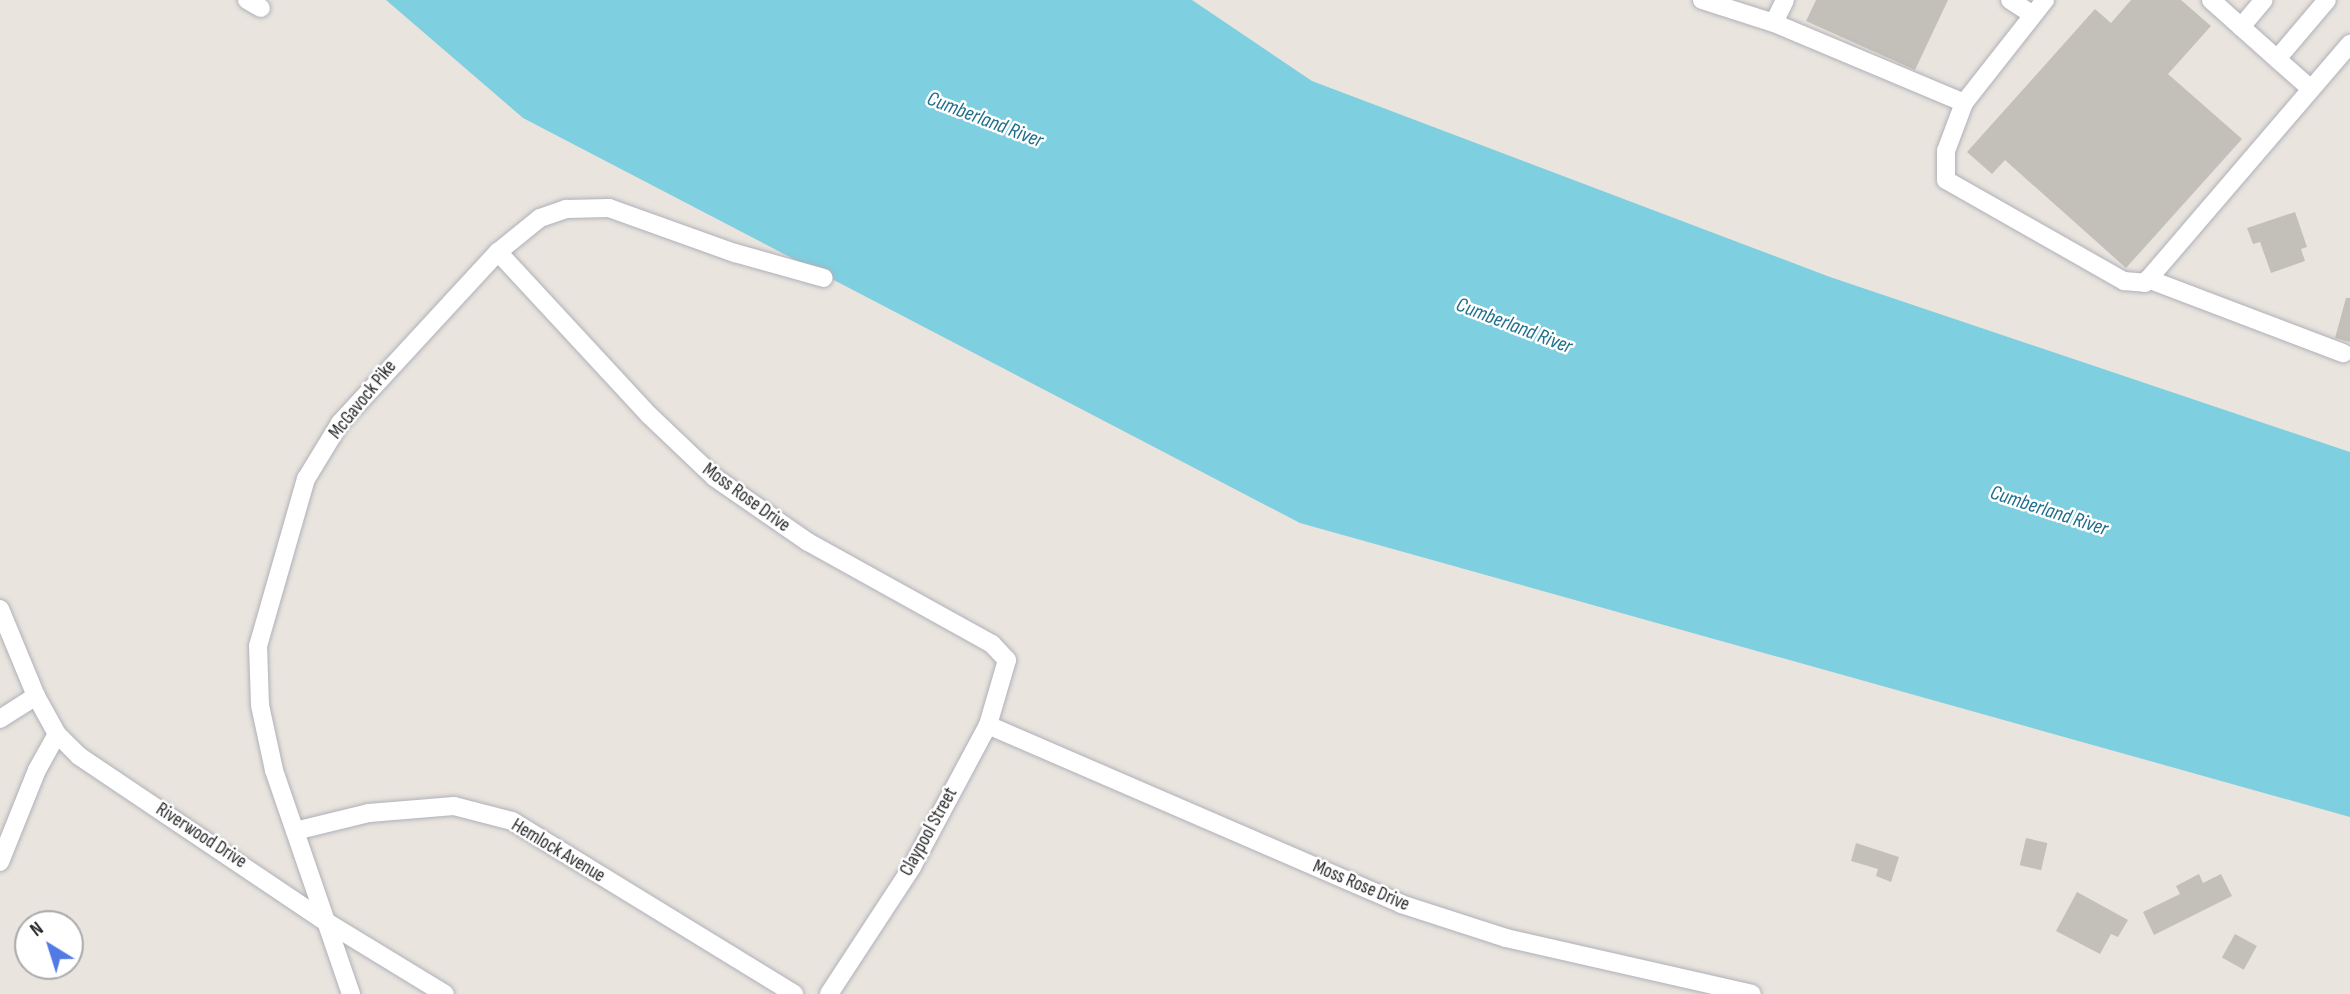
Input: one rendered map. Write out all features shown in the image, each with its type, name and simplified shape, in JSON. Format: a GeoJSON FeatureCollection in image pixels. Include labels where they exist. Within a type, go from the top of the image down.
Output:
{"type":"FeatureCollection","features":[{"type":"Feature","properties":{"kind":"street"},"geometry":{"type":"LineString","coordinates":[[1702,0],[1725,10],[1774,23],[1964,103]]}},
{"type":"Feature","properties":{"kind":"street"},"geometry":{"type":"LineString","coordinates":[[1774,23],[1785,0]]}},
{"type":"Feature","properties":{"kind":"street"},"geometry":{"type":"LineString","coordinates":[[2010,0],[2033,15]]}},
{"type":"Feature","properties":{"kind":"street"},"geometry":{"type":"LineString","coordinates":[[2045,0],[1964,103],[1946,151],[1946,180],[2124,281],[2145,283],[2350,44]]}},
{"type":"Feature","properties":{"kind":"street"},"geometry":{"type":"LineString","coordinates":[[2211,0],[2311,89]]}},
{"type":"Feature","properties":{"kind":"street"},"geometry":{"type":"LineString","coordinates":[[2241,26],[2264,0]]}},
{"type":"Feature","properties":{"kind":"street"},"geometry":{"type":"LineString","coordinates":[[2277,59],[2327,0]]}},
{"type":"Feature","properties":{"kind":"street","name":"McGavock Pike"},"geometry":{"type":"LineString","coordinates":[[351,994],[322,919],[274,770],[260,705],[258,646],[306,479],[340,423],[498,252],[540,218],[566,209],[609,208],[735,253],[824,278]]}},
{"type":"Feature","properties":{"kind":"street","name":"Moss Rose Drive"},"geometry":{"type":"LineString","coordinates":[[498,252],[649,415],[714,477],[808,542],[992,644],[1007,660]]}},
{"type":"Feature","properties":{"kind":"street"},"geometry":{"type":"LineString","coordinates":[[2148,279],[2343,353]]}},
{"type":"Feature","properties":{"kind":"street","name":"Riverwood Drive"},"geometry":{"type":"LineString","coordinates":[[0,609],[6,640],[36,696],[57,734],[79,756],[322,919],[445,994]]}},
{"type":"Feature","properties":{"kind":"street","name":"Claypool Street"},"geometry":{"type":"LineString","coordinates":[[830,994],[912,867],[988,725],[1007,660]]}},
{"type":"Feature","properties":{"kind":"street"},"geometry":{"type":"LineString","coordinates":[[0,719],[36,696]]}},
{"type":"Feature","properties":{"kind":"street","name":"Moss Rose Drive"},"geometry":{"type":"LineString","coordinates":[[988,725],[1402,904],[1506,938],[1752,994]]}},
{"type":"Feature","properties":{"kind":"street"},"geometry":{"type":"LineString","coordinates":[[0,862],[37,770],[57,734]]}},
{"type":"Feature","properties":{"kind":"street","name":"Hemlock Avenue"},"geometry":{"type":"LineString","coordinates":[[295,831],[369,813],[454,806],[512,821],[794,994]]}},
{"type":"Feature","properties":{"kind":"water","name":"Cumberland River"},"geometry":{"type":"Polygon","coordinates":[[[386,0],[1192,0],[1312,81],[1830,277],[2350,452],[2350,817],[1300,523],[523,118],[386,0]]]}},
{"type":"Feature","properties":{"kind":"building"},"geometry":{"type":"Polygon","coordinates":[[[1816,0],[1948,0],[1915,70],[1806,21],[1816,0]]]}},
{"type":"Feature","properties":{"kind":"building"},"geometry":{"type":"Polygon","coordinates":[[[2131,0],[2181,0],[2211,26],[2168,74],[2242,139],[2126,268],[2005,160],[1992,174],[1967,152],[2095,9],[2111,23],[2131,0]]]}},
{"type":"Feature","properties":{"kind":"building"},"geometry":{"type":"Polygon","coordinates":[[[2295,212],[2307,247],[2301,249],[2305,261],[2271,273],[2260,242],[2253,244],[2247,228],[2295,212]]]}},
{"type":"Feature","properties":{"kind":"building"},"geometry":{"type":"Polygon","coordinates":[[[2346,298],[2350,298],[2350,342],[2335,338],[2346,298]]]}},
{"type":"Feature","properties":{"kind":"building"},"geometry":{"type":"Polygon","coordinates":[[[2026,838],[2047,843],[2041,870],[2020,865],[2026,838]]]}},
{"type":"Feature","properties":{"kind":"building"},"geometry":{"type":"Polygon","coordinates":[[[1856,843],[1899,857],[1891,882],[1876,876],[1878,869],[1851,861],[1856,843]]]}},
{"type":"Feature","properties":{"kind":"building"},"geometry":{"type":"Polygon","coordinates":[[[2199,874],[2203,883],[2221,874],[2232,896],[2154,935],[2143,912],[2180,894],[2176,886],[2199,874]]]}},
{"type":"Feature","properties":{"kind":"building"},"geometry":{"type":"Polygon","coordinates":[[[2077,892],[2128,920],[2118,937],[2111,934],[2100,954],[2056,931],[2077,892]]]}},
{"type":"Feature","properties":{"kind":"building"},"geometry":{"type":"Polygon","coordinates":[[[2235,934],[2257,946],[2244,970],[2222,958],[2235,934]]]}}]}
